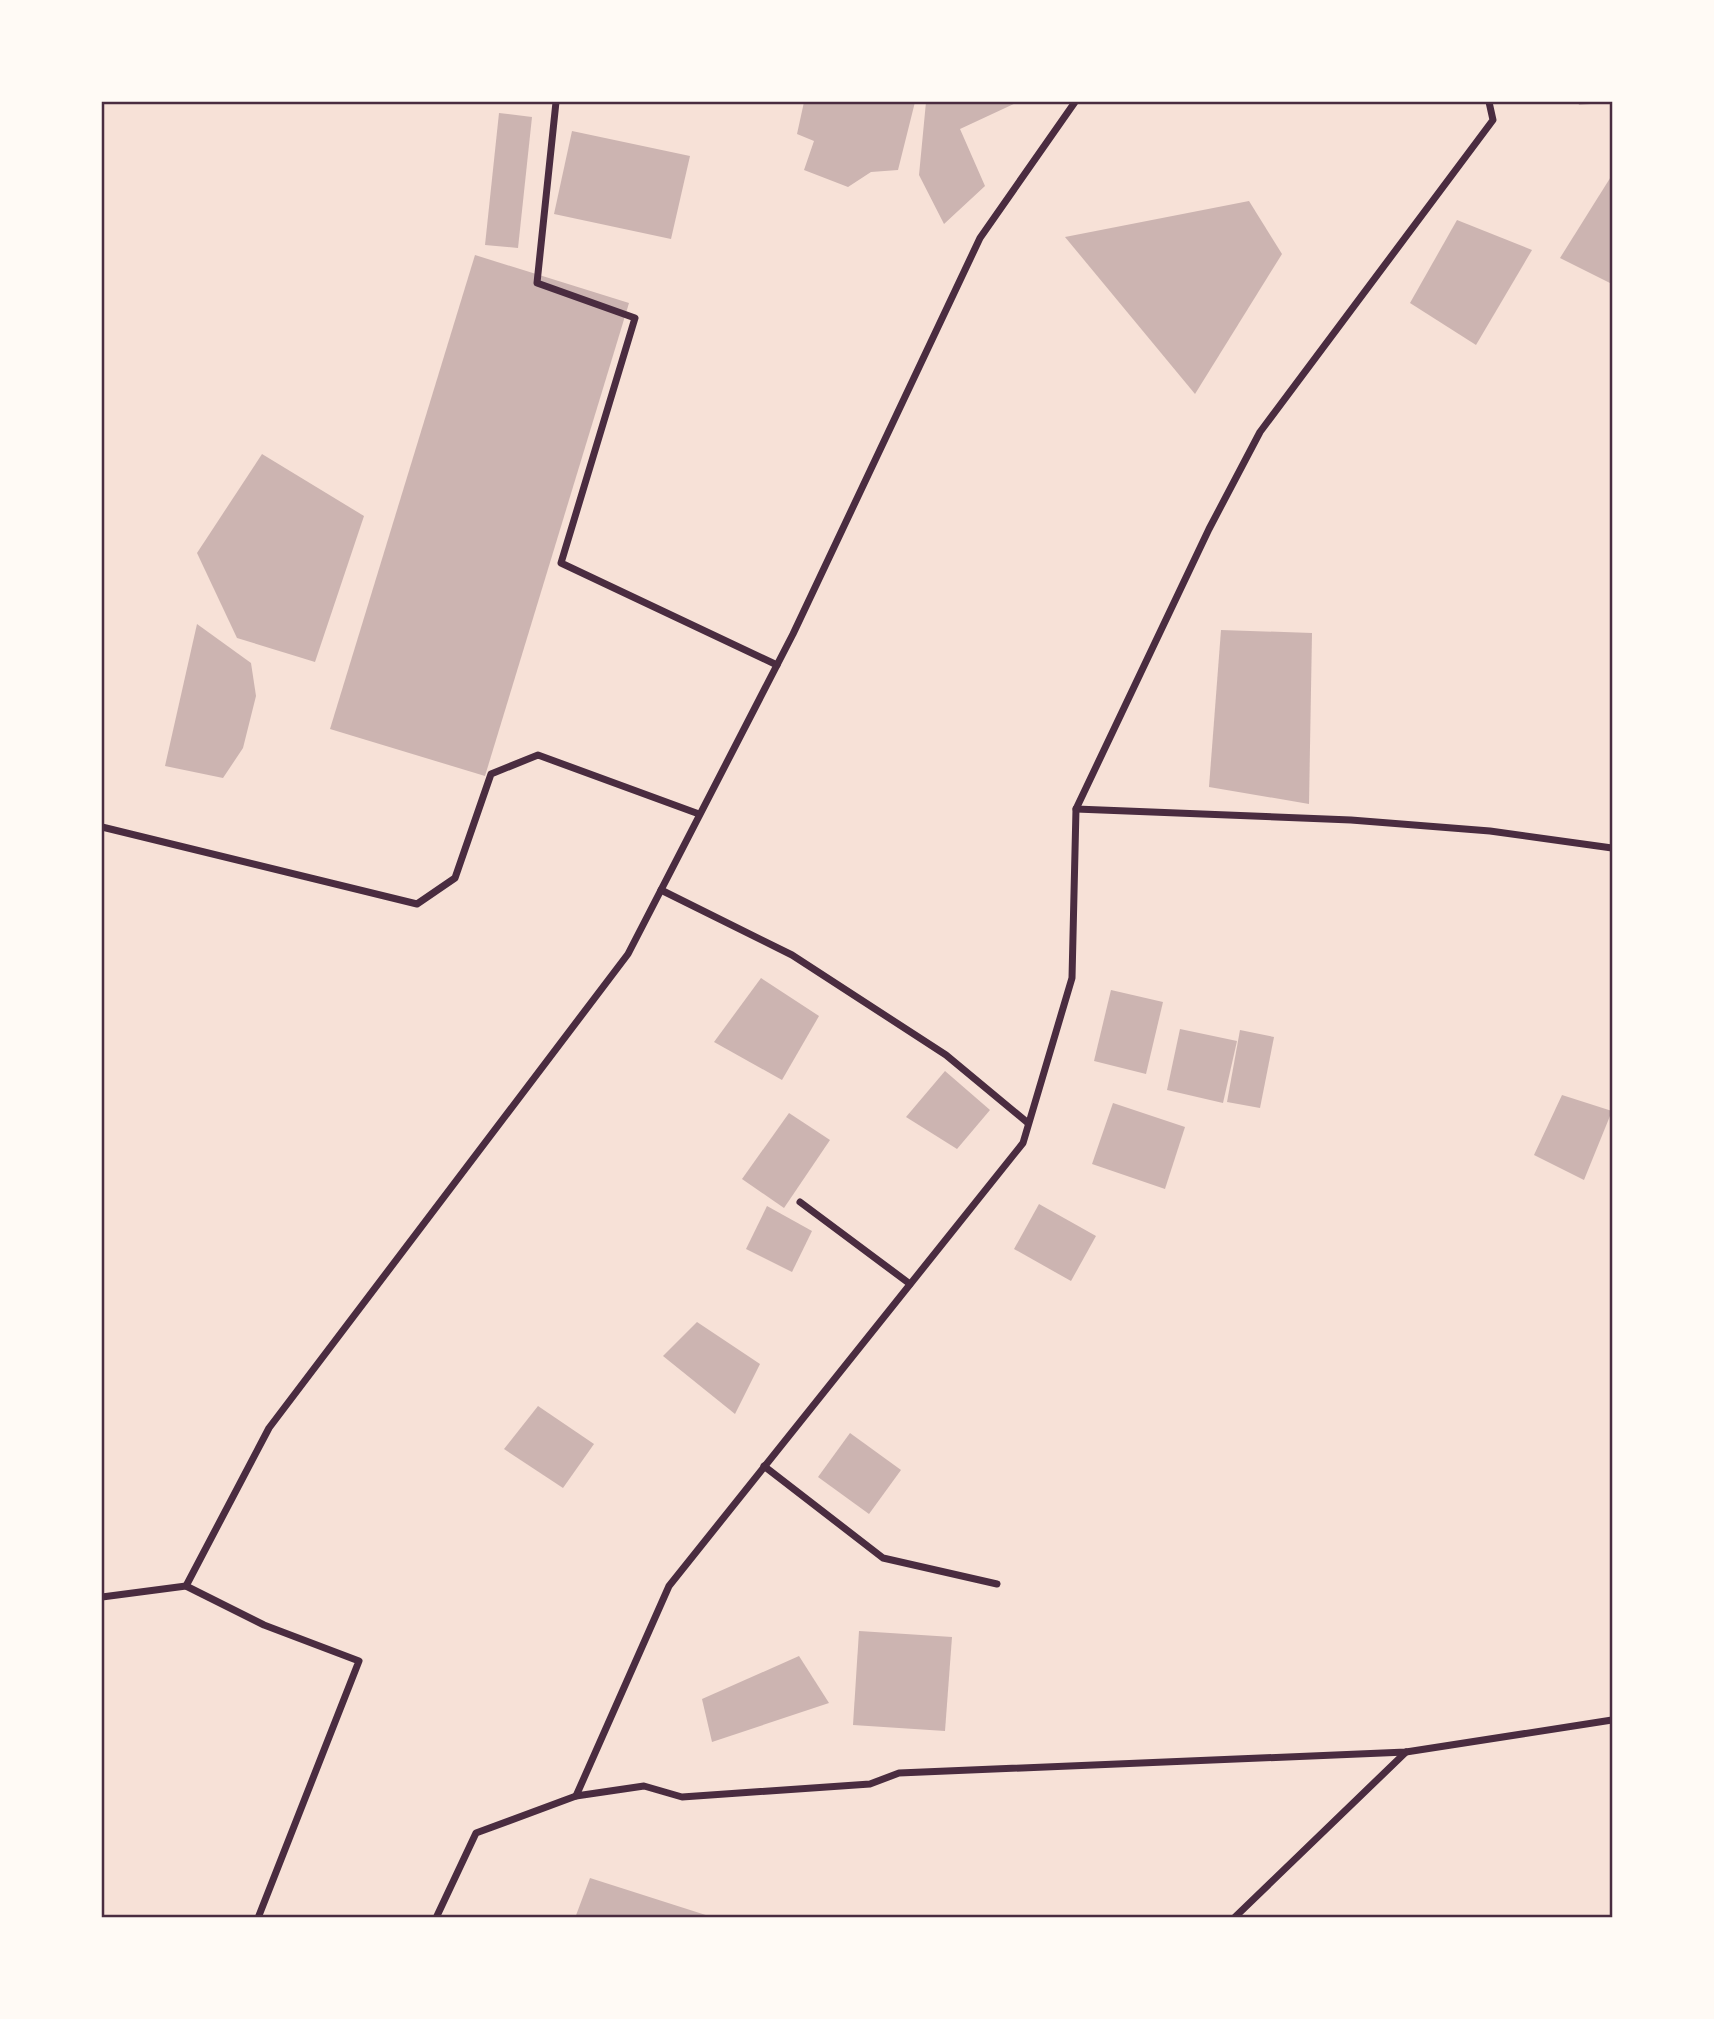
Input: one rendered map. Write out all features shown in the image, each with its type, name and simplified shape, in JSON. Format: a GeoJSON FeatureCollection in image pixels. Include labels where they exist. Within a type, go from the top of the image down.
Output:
{"type":"FeatureCollection","features":[{"type":"Feature","properties":{"kind":"street"},"geometry":{"type":"LineString","coordinates":[[556,102],[537,283],[635,318],[561,563],[777,665]]}},
{"type":"Feature","properties":{"kind":"street"},"geometry":{"type":"LineString","coordinates":[[186,1586],[270,1428],[628,954],[777,665],[980,237],[1075,102]]}},
{"type":"Feature","properties":{"kind":"street"},"geometry":{"type":"LineString","coordinates":[[576,1796],[669,1586],[1023,1143],[1072,978],[1076,809],[1209,529],[1260,432],[1493,120],[1489,102]]}},
{"type":"Feature","properties":{"kind":"street"},"geometry":{"type":"LineString","coordinates":[[102,827],[417,904],[455,878],[491,774],[538,755],[699,814]]}},
{"type":"Feature","properties":{"kind":"street"},"geometry":{"type":"LineString","coordinates":[[1076,809],[1351,820],[1490,831],[1612,848]]}},
{"type":"Feature","properties":{"kind":"street"},"geometry":{"type":"LineString","coordinates":[[661,890],[792,955],[946,1055],[1028,1123]]}},
{"type":"Feature","properties":{"kind":"street"},"geometry":{"type":"LineString","coordinates":[[800,1202],[910,1284]]}},
{"type":"Feature","properties":{"kind":"street"},"geometry":{"type":"LineString","coordinates":[[764,1466],[883,1558],[997,1584]]}},
{"type":"Feature","properties":{"kind":"street"},"geometry":{"type":"LineString","coordinates":[[102,1597],[186,1586],[264,1625],[359,1661],[258,1917]]}},
{"type":"Feature","properties":{"kind":"street"},"geometry":{"type":"LineString","coordinates":[[436,1917],[476,1833],[576,1796],[644,1786],[682,1797],[870,1784],[899,1773],[1406,1752],[1612,1720]]}},
{"type":"Feature","properties":{"kind":"street"},"geometry":{"type":"LineString","coordinates":[[1234,1917],[1406,1752]]}},
{"type":"Feature","properties":{"kind":"building"},"geometry":{"type":"Polygon","coordinates":[[[804,102],[915,102],[898,170],[871,172],[848,187],[804,170],[814,141],[797,134],[804,102]]]}},
{"type":"Feature","properties":{"kind":"building"},"geometry":{"type":"Polygon","coordinates":[[[926,102],[1018,102],[960,129],[985,186],[944,224],[919,175],[926,102]]]}},
{"type":"Feature","properties":{"kind":"building"},"geometry":{"type":"Polygon","coordinates":[[[1578,102],[1603,102],[1603,103],[1579,105],[1578,102]]]}},
{"type":"Feature","properties":{"kind":"building"},"geometry":{"type":"Polygon","coordinates":[[[499,113],[532,117],[518,248],[485,245],[499,113]]]}},
{"type":"Feature","properties":{"kind":"building"},"geometry":{"type":"Polygon","coordinates":[[[572,131],[690,156],[671,239],[554,214],[572,131]]]}},
{"type":"Feature","properties":{"kind":"building"},"geometry":{"type":"Polygon","coordinates":[[[1612,175],[1612,284],[1560,258],[1612,175]]]}},
{"type":"Feature","properties":{"kind":"building"},"geometry":{"type":"Polygon","coordinates":[[[1249,201],[1282,254],[1195,394],[1065,237],[1249,201]]]}},
{"type":"Feature","properties":{"kind":"building"},"geometry":{"type":"Polygon","coordinates":[[[1457,220],[1532,250],[1476,345],[1410,303],[1457,220]]]}},
{"type":"Feature","properties":{"kind":"building"},"geometry":{"type":"Polygon","coordinates":[[[475,255],[629,303],[485,776],[330,729],[475,255]]]}},
{"type":"Feature","properties":{"kind":"building"},"geometry":{"type":"Polygon","coordinates":[[[262,454],[364,516],[315,662],[237,638],[197,553],[262,454]]]}},
{"type":"Feature","properties":{"kind":"building"},"geometry":{"type":"Polygon","coordinates":[[[197,624],[251,663],[256,696],[243,748],[223,778],[165,766],[197,624]]]}},
{"type":"Feature","properties":{"kind":"building"},"geometry":{"type":"Polygon","coordinates":[[[1221,630],[1312,633],[1309,804],[1209,787],[1221,630]]]}},
{"type":"Feature","properties":{"kind":"building"},"geometry":{"type":"Polygon","coordinates":[[[761,978],[819,1016],[782,1080],[714,1042],[761,978]]]}},
{"type":"Feature","properties":{"kind":"building"},"geometry":{"type":"Polygon","coordinates":[[[1111,990],[1163,1002],[1146,1074],[1094,1061],[1111,990]]]}},
{"type":"Feature","properties":{"kind":"building"},"geometry":{"type":"Polygon","coordinates":[[[1180,1029],[1237,1041],[1223,1103],[1167,1090],[1180,1029]]]}},
{"type":"Feature","properties":{"kind":"building"},"geometry":{"type":"Polygon","coordinates":[[[1240,1030],[1274,1037],[1260,1108],[1227,1102],[1240,1030]]]}},
{"type":"Feature","properties":{"kind":"building"},"geometry":{"type":"Polygon","coordinates":[[[945,1071],[990,1110],[957,1149],[906,1117],[945,1071]]]}},
{"type":"Feature","properties":{"kind":"building"},"geometry":{"type":"Polygon","coordinates":[[[1562,1095],[1612,1111],[1584,1180],[1534,1155],[1562,1095]]]}},
{"type":"Feature","properties":{"kind":"building"},"geometry":{"type":"Polygon","coordinates":[[[1113,1103],[1185,1127],[1165,1189],[1092,1164],[1113,1103]]]}},
{"type":"Feature","properties":{"kind":"building"},"geometry":{"type":"Polygon","coordinates":[[[789,1113],[830,1140],[784,1208],[742,1179],[789,1113]]]}},
{"type":"Feature","properties":{"kind":"building"},"geometry":{"type":"Polygon","coordinates":[[[1039,1204],[1096,1236],[1071,1281],[1014,1249],[1039,1204]]]}},
{"type":"Feature","properties":{"kind":"building"},"geometry":{"type":"Polygon","coordinates":[[[767,1206],[812,1231],[792,1272],[746,1249],[767,1206]]]}},
{"type":"Feature","properties":{"kind":"building"},"geometry":{"type":"Polygon","coordinates":[[[697,1322],[760,1364],[735,1414],[663,1356],[697,1322]]]}},
{"type":"Feature","properties":{"kind":"building"},"geometry":{"type":"Polygon","coordinates":[[[538,1406],[594,1444],[563,1488],[504,1449],[538,1406]]]}},
{"type":"Feature","properties":{"kind":"building"},"geometry":{"type":"Polygon","coordinates":[[[850,1433],[901,1470],[869,1514],[818,1477],[850,1433]]]}},
{"type":"Feature","properties":{"kind":"building"},"geometry":{"type":"Polygon","coordinates":[[[859,1631],[952,1637],[945,1731],[853,1725],[859,1631]]]}},
{"type":"Feature","properties":{"kind":"building"},"geometry":{"type":"Polygon","coordinates":[[[799,1656],[829,1703],[712,1742],[702,1699],[799,1656]]]}},
{"type":"Feature","properties":{"kind":"building"},"geometry":{"type":"Polygon","coordinates":[[[590,1878],[712,1917],[712,1918],[575,1918],[590,1878]]]}}]}
